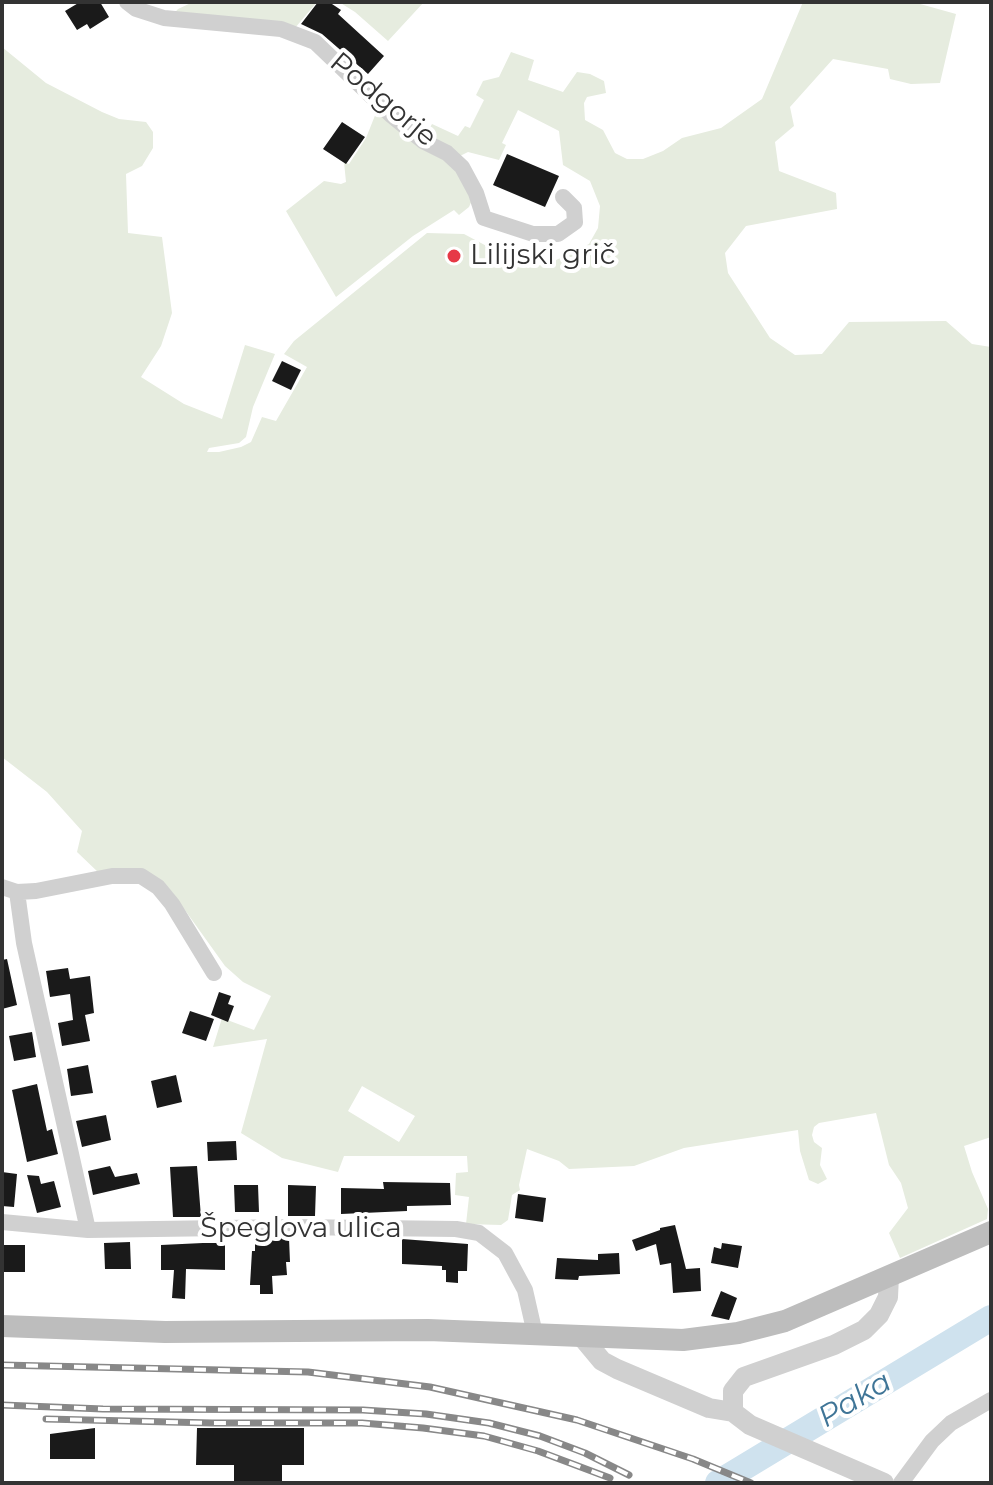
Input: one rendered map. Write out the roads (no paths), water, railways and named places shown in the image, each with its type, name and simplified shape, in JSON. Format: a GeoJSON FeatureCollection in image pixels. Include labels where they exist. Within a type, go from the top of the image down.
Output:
{"type":"FeatureCollection","features":[{"type":"Feature","properties":{"kind":"main road"},"geometry":{"type":"LineString","coordinates":[[2,1326],[165,1332],[339,1329],[683,1340],[738,1333],[785,1321],[991,1232]]}},
{"type":"Feature","properties":{"kind":"street","name":"Podgorje"},"geometry":{"type":"LineString","coordinates":[[127,2],[136,9],[164,18],[281,29],[315,42],[391,115],[423,141],[447,153],[462,167],[476,193],[484,218],[533,234],[558,234],[575,222],[574,208],[563,197]]}},
{"type":"Feature","properties":{"kind":"street"},"geometry":{"type":"LineString","coordinates":[[88,1230],[10,889],[36,891],[112,876],[141,876],[158,887],[172,904],[214,973]]}},
{"type":"Feature","properties":{"kind":"street","name":"Špeglova ulica"},"geometry":{"type":"LineString","coordinates":[[2,1222],[88,1230],[321,1227],[456,1229],[479,1233],[505,1253],[525,1290],[535,1334]]}},
{"type":"Feature","properties":{"kind":"street"},"geometry":{"type":"LineString","coordinates":[[733,1412],[733,1391],[744,1377],[834,1345],[864,1330],[879,1315],[888,1297],[889,1276]]}},
{"type":"Feature","properties":{"kind":"street"},"geometry":{"type":"LineString","coordinates":[[582,1337],[592,1352],[610,1365],[709,1408],[733,1412],[750,1425],[884,1483]]}},
{"type":"Feature","properties":{"kind":"street"},"geometry":{"type":"LineString","coordinates":[[901,1483],[932,1441],[951,1423],[991,1400]]}},
{"type":"Feature","properties":{"kind":"waterway","name":"Paka"},"geometry":{"type":"LineString","coordinates":[[718,1483],[991,1318]]}},
{"type":"Feature","properties":{"kind":"railway"},"geometry":{"type":"LineString","coordinates":[[2,1365],[308,1372],[430,1387],[577,1420],[693,1459],[751,1483]]}},
{"type":"Feature","properties":{"kind":"railway"},"geometry":{"type":"LineString","coordinates":[[2,1405],[103,1409],[363,1410],[426,1414],[489,1423],[540,1436],[585,1453],[629,1475]]}},
{"type":"Feature","properties":{"kind":"railway"},"geometry":{"type":"LineString","coordinates":[[46,1419],[362,1423],[423,1428],[484,1436],[538,1451],[610,1478]]}},
{"type":"Feature","properties":{"kind":"place","name":"Lilijski grič"},"geometry":{"type":"Point","coordinates":[454,256]}}]}
